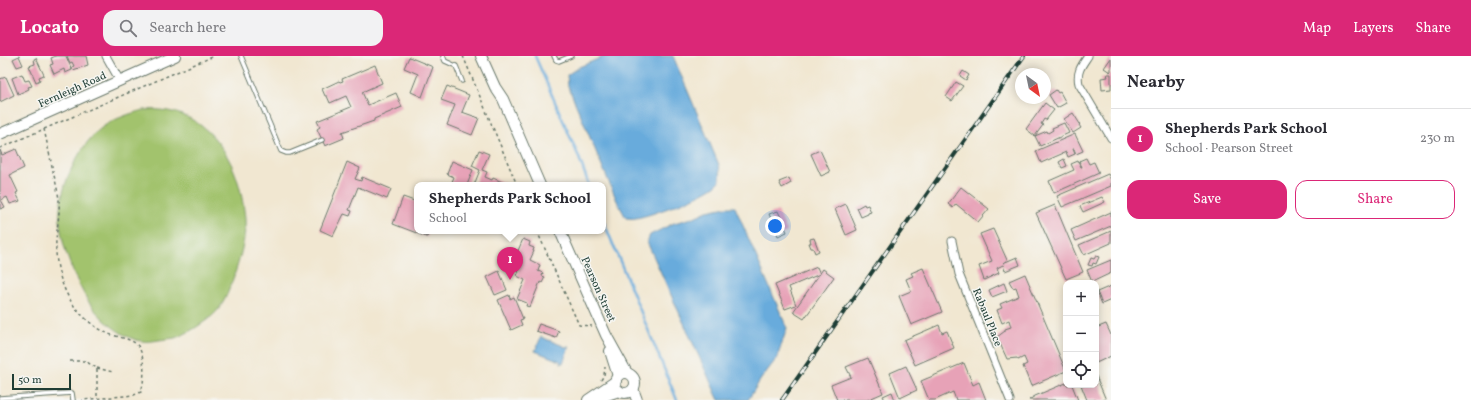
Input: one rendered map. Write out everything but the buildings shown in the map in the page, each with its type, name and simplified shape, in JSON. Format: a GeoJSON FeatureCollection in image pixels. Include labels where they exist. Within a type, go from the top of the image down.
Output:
{"type":"FeatureCollection","features":[{"type":"Feature","properties":{"kind":"main road","name":"Fernleigh Road"},"geometry":{"type":"LineString","coordinates":[[0,134],[176,56]]}},
{"type":"Feature","properties":{"kind":"main road"},"geometry":{"type":"LineString","coordinates":[[481,56],[495,87],[503,99],[539,182]]}},
{"type":"Feature","properties":{"kind":"main road"},"geometry":{"type":"LineString","coordinates":[[488,56],[500,85],[503,99]]}},
{"type":"Feature","properties":{"kind":"main road","name":"Pearson Street"},"geometry":{"type":"LineString","coordinates":[[561,234],[606,335],[620,377],[616,386],[636,400]]}},
{"type":"Feature","properties":{"kind":"main road","name":"Pearson Street"},"geometry":{"type":"LineString","coordinates":[[620,377],[632,375],[635,380],[626,393]]}},
{"type":"Feature","properties":{"kind":"main road"},"geometry":{"type":"LineString","coordinates":[[588,400],[620,377]]}},
{"type":"Feature","properties":{"kind":"main road"},"geometry":{"type":"LineString","coordinates":[[592,400],[626,393]]}},
{"type":"Feature","properties":{"kind":"street"},"geometry":{"type":"LineString","coordinates":[[106,56],[120,81]]}},
{"type":"Feature","properties":{"kind":"street"},"geometry":{"type":"LineString","coordinates":[[1088,56],[1078,71],[1078,84],[1111,138]]}},
{"type":"Feature","properties":{"kind":"street","name":"Rabaul Place"},"geometry":{"type":"LineString","coordinates":[[952,241],[959,274],[1010,400]]}},
{"type":"Feature","properties":{"kind":"lane"},"geometry":{"type":"LineString","coordinates":[[241,56],[281,151],[290,153],[322,140]]}},
{"type":"Feature","properties":{"kind":"lane"},"geometry":{"type":"LineString","coordinates":[[443,56],[445,61],[456,66],[462,81]]}},
{"type":"Feature","properties":{"kind":"lane"},"geometry":{"type":"LineString","coordinates":[[554,56],[556,60],[559,61],[571,56]]}},
{"type":"Feature","properties":{"kind":"lane"},"geometry":{"type":"LineString","coordinates":[[0,398],[72,393],[73,400]]}},
{"type":"Feature","properties":{"kind":"path"},"geometry":{"type":"LineString","coordinates":[[0,148],[214,56]]}},
{"type":"Feature","properties":{"kind":"path"},"geometry":{"type":"LineString","coordinates":[[463,56],[516,182]]}},
{"type":"Feature","properties":{"kind":"path"},"geometry":{"type":"LineString","coordinates":[[44,129],[59,200],[56,264],[61,281],[69,299],[81,315],[109,334],[134,342],[140,348],[143,362],[143,386],[141,392],[134,396],[82,400]]}},
{"type":"Feature","properties":{"kind":"path"},"geometry":{"type":"LineString","coordinates":[[538,234],[579,325],[593,327]]}},
{"type":"Feature","properties":{"kind":"path"},"geometry":{"type":"LineString","coordinates":[[70,361],[85,361],[97,368],[113,372]]}},
{"type":"Feature","properties":{"kind":"path"},"geometry":{"type":"LineString","coordinates":[[600,381],[604,375],[605,361]]}},
{"type":"Feature","properties":{"kind":"path"},"geometry":{"type":"LineString","coordinates":[[97,368],[97,398]]}},
{"type":"Feature","properties":{"kind":"green space"},"geometry":{"type":"Polygon","coordinates":[[[143,110],[158,110],[176,113],[190,118],[214,137],[231,163],[237,178],[245,215],[244,235],[239,259],[226,298],[220,308],[212,316],[180,336],[148,341],[135,339],[119,332],[104,320],[92,307],[74,274],[64,245],[60,225],[60,212],[65,184],[78,157],[86,145],[94,134],[104,126],[123,116],[143,110]]]}},
{"type":"Feature","properties":{"kind":"water"},"geometry":{"type":"Polygon","coordinates":[[[605,56],[673,56],[719,165],[720,177],[718,183],[703,193],[666,209],[643,216],[626,218],[617,201],[568,86],[567,75],[579,67],[605,56]]]}},
{"type":"Feature","properties":{"kind":"water"},"geometry":{"type":"Polygon","coordinates":[[[726,207],[735,207],[787,328],[777,358],[761,379],[748,400],[719,400],[647,242],[650,235],[674,223],[692,218],[707,211],[726,207]]]}},
{"type":"Feature","properties":{"kind":"water"},"geometry":{"type":"Polygon","coordinates":[[[541,337],[569,347],[563,363],[535,351],[541,337]]]}},
{"type":"Feature","properties":{"kind":"waterway"},"geometry":{"type":"LineString","coordinates":[[535,56],[578,155],[588,182]]}},
{"type":"Feature","properties":{"kind":"waterway"},"geometry":{"type":"LineString","coordinates":[[606,227],[677,400]]}},
{"type":"Feature","properties":{"kind":"railway"},"geometry":{"type":"LineString","coordinates":[[782,400],[1024,56]]}},
{"type":"Feature","properties":{"kind":"place","name":"Shepherds Park School"},"geometry":{"type":"Point","coordinates":[510,280]}}]}
